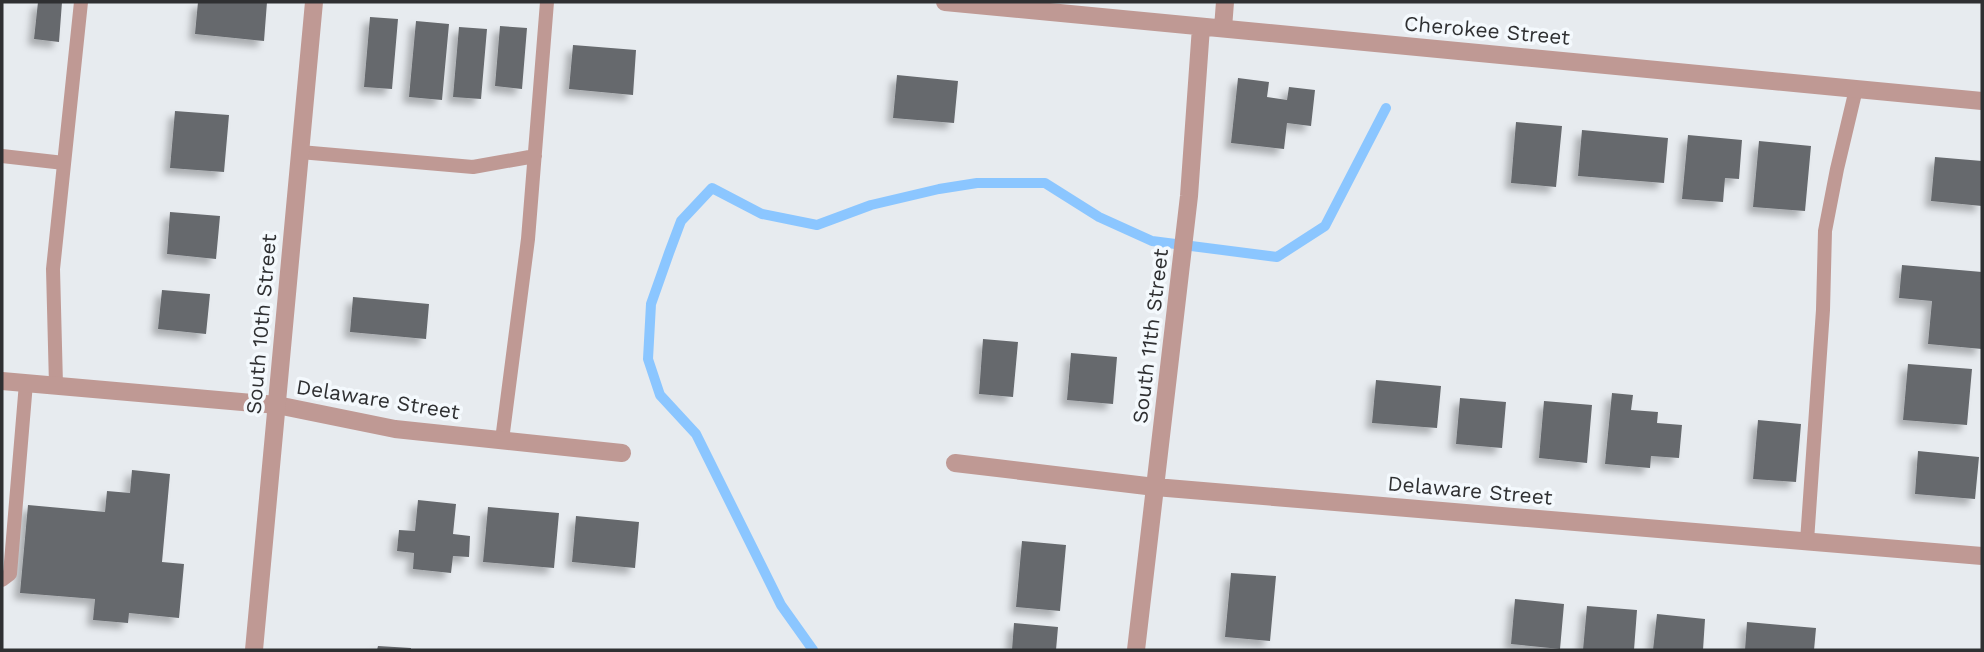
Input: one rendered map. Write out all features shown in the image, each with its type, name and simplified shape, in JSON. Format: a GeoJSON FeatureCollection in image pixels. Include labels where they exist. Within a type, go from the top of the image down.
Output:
{"type":"FeatureCollection","features":[{"type":"Feature","properties":{"kind":"street","name":"South 10th Street"},"geometry":{"type":"LineString","coordinates":[[254,650],[314,2]]}},
{"type":"Feature","properties":{"kind":"street","name":"Cherokee Street"},"geometry":{"type":"LineString","coordinates":[[945,2],[1042,6],[1201,27],[1982,101]]}},
{"type":"Feature","properties":{"kind":"street"},"geometry":{"type":"LineString","coordinates":[[1223,28],[1226,2]]}},
{"type":"Feature","properties":{"kind":"street","name":"South 11th Street"},"geometry":{"type":"LineString","coordinates":[[1136,650],[1189,196],[1201,27]]}},
{"type":"Feature","properties":{"kind":"street","name":"Delaware Street"},"geometry":{"type":"LineString","coordinates":[[2,381],[277,405],[395,429],[622,453]]}},
{"type":"Feature","properties":{"kind":"street","name":"Delaware Street"},"geometry":{"type":"LineString","coordinates":[[955,463],[1155,487],[1982,556]]}},
{"type":"Feature","properties":{"kind":"lane"},"geometry":{"type":"LineString","coordinates":[[57,385],[53,269],[81,2]]}},
{"type":"Feature","properties":{"kind":"lane"},"geometry":{"type":"LineString","coordinates":[[502,440],[528,239],[547,2]]}},
{"type":"Feature","properties":{"kind":"lane"},"geometry":{"type":"LineString","coordinates":[[1807,541],[1823,310],[1825,231],[1856,89]]}},
{"type":"Feature","properties":{"kind":"lane"},"geometry":{"type":"LineString","coordinates":[[300,152],[473,167],[535,156]]}},
{"type":"Feature","properties":{"kind":"lane"},"geometry":{"type":"LineString","coordinates":[[2,156],[64,163]]}},
{"type":"Feature","properties":{"kind":"lane"},"geometry":{"type":"LineString","coordinates":[[2,580],[9,574],[26,383]]}},
{"type":"Feature","properties":{"kind":"building"},"geometry":{"type":"Polygon","coordinates":[[[38,2],[62,2],[59,42],[34,39],[38,2]]]}},
{"type":"Feature","properties":{"kind":"building"},"geometry":{"type":"Polygon","coordinates":[[[198,2],[267,2],[264,41],[195,34],[198,2]]]}},
{"type":"Feature","properties":{"kind":"building"},"geometry":{"type":"Polygon","coordinates":[[[370,17],[398,19],[392,89],[364,87],[370,17]]]}},
{"type":"Feature","properties":{"kind":"building"},"geometry":{"type":"Polygon","coordinates":[[[416,21],[449,24],[442,100],[409,97],[416,21]]]}},
{"type":"Feature","properties":{"kind":"building"},"geometry":{"type":"Polygon","coordinates":[[[500,26],[527,28],[522,89],[495,86],[500,26]]]}},
{"type":"Feature","properties":{"kind":"building"},"geometry":{"type":"Polygon","coordinates":[[[459,27],[487,29],[481,99],[453,97],[459,27]]]}},
{"type":"Feature","properties":{"kind":"building"},"geometry":{"type":"Polygon","coordinates":[[[573,45],[636,50],[633,95],[569,89],[573,45]]]}},
{"type":"Feature","properties":{"kind":"building"},"geometry":{"type":"Polygon","coordinates":[[[897,75],[958,81],[954,123],[893,118],[897,75]]]}},
{"type":"Feature","properties":{"kind":"building"},"geometry":{"type":"Polygon","coordinates":[[[1238,78],[1269,82],[1267,97],[1287,100],[1289,87],[1315,90],[1311,126],[1287,123],[1284,149],[1231,143],[1238,78]]]}},
{"type":"Feature","properties":{"kind":"building"},"geometry":{"type":"Polygon","coordinates":[[[175,111],[229,115],[224,172],[170,168],[175,111]]]}},
{"type":"Feature","properties":{"kind":"building"},"geometry":{"type":"Polygon","coordinates":[[[1516,122],[1562,126],[1556,187],[1511,183],[1516,122]]]}},
{"type":"Feature","properties":{"kind":"building"},"geometry":{"type":"Polygon","coordinates":[[[1582,130],[1668,138],[1664,183],[1578,176],[1582,130]]]}},
{"type":"Feature","properties":{"kind":"building"},"geometry":{"type":"Polygon","coordinates":[[[1688,135],[1742,140],[1739,179],[1725,178],[1723,202],[1682,199],[1688,135]]]}},
{"type":"Feature","properties":{"kind":"building"},"geometry":{"type":"Polygon","coordinates":[[[1759,141],[1811,146],[1805,211],[1753,207],[1759,141]]]}},
{"type":"Feature","properties":{"kind":"building"},"geometry":{"type":"Polygon","coordinates":[[[1935,157],[1982,161],[1982,206],[1931,201],[1935,157]]]}},
{"type":"Feature","properties":{"kind":"building"},"geometry":{"type":"Polygon","coordinates":[[[170,212],[220,216],[216,259],[167,254],[170,212]]]}},
{"type":"Feature","properties":{"kind":"building"},"geometry":{"type":"Polygon","coordinates":[[[1902,265],[1982,272],[1982,349],[1928,344],[1932,301],[1899,298],[1902,265]]]}},
{"type":"Feature","properties":{"kind":"building"},"geometry":{"type":"Polygon","coordinates":[[[162,290],[210,294],[206,334],[158,329],[162,290]]]}},
{"type":"Feature","properties":{"kind":"building"},"geometry":{"type":"Polygon","coordinates":[[[353,297],[429,304],[426,339],[350,332],[353,297]]]}},
{"type":"Feature","properties":{"kind":"building"},"geometry":{"type":"Polygon","coordinates":[[[983,339],[1018,342],[1013,397],[979,394],[983,339]]]}},
{"type":"Feature","properties":{"kind":"building"},"geometry":{"type":"Polygon","coordinates":[[[1071,353],[1117,357],[1113,404],[1067,400],[1071,353]]]}},
{"type":"Feature","properties":{"kind":"building"},"geometry":{"type":"Polygon","coordinates":[[[1908,364],[1972,369],[1967,425],[1903,420],[1908,364]]]}},
{"type":"Feature","properties":{"kind":"building"},"geometry":{"type":"Polygon","coordinates":[[[1376,380],[1441,386],[1437,428],[1372,423],[1376,380]]]}},
{"type":"Feature","properties":{"kind":"building"},"geometry":{"type":"Polygon","coordinates":[[[1612,393],[1633,395],[1631,410],[1658,412],[1657,423],[1682,425],[1679,458],[1651,456],[1650,468],[1605,464],[1612,393]]]}},
{"type":"Feature","properties":{"kind":"building"},"geometry":{"type":"Polygon","coordinates":[[[1460,398],[1506,402],[1502,448],[1456,444],[1460,398]]]}},
{"type":"Feature","properties":{"kind":"building"},"geometry":{"type":"Polygon","coordinates":[[[1544,401],[1592,405],[1587,463],[1539,458],[1544,401]]]}},
{"type":"Feature","properties":{"kind":"building"},"geometry":{"type":"Polygon","coordinates":[[[1758,420],[1801,424],[1796,482],[1753,479],[1758,420]]]}},
{"type":"Feature","properties":{"kind":"building"},"geometry":{"type":"Polygon","coordinates":[[[1918,451],[1979,457],[1975,499],[1915,494],[1918,451]]]}},
{"type":"Feature","properties":{"kind":"building"},"geometry":{"type":"Polygon","coordinates":[[[132,470],[170,474],[162,562],[184,564],[179,618],[129,613],[128,623],[93,620],[95,599],[20,593],[28,505],[105,512],[107,491],[130,493],[132,470]]]}},
{"type":"Feature","properties":{"kind":"building"},"geometry":{"type":"Polygon","coordinates":[[[418,500],[456,504],[453,534],[470,536],[469,557],[453,556],[451,573],[413,569],[414,553],[397,551],[399,530],[415,531],[418,500]]]}},
{"type":"Feature","properties":{"kind":"building"},"geometry":{"type":"Polygon","coordinates":[[[488,507],[559,513],[554,568],[483,562],[488,507]]]}},
{"type":"Feature","properties":{"kind":"building"},"geometry":{"type":"Polygon","coordinates":[[[576,516],[639,522],[635,568],[572,562],[576,516]]]}},
{"type":"Feature","properties":{"kind":"building"},"geometry":{"type":"Polygon","coordinates":[[[1022,541],[1066,545],[1060,611],[1016,607],[1022,541]]]}},
{"type":"Feature","properties":{"kind":"building"},"geometry":{"type":"Polygon","coordinates":[[[1231,573],[1276,576],[1270,641],[1225,637],[1231,573]]]}},
{"type":"Feature","properties":{"kind":"building"},"geometry":{"type":"Polygon","coordinates":[[[1515,599],[1564,604],[1560,649],[1511,644],[1515,599]]]}},
{"type":"Feature","properties":{"kind":"building"},"geometry":{"type":"Polygon","coordinates":[[[1587,606],[1637,610],[1634,650],[1583,650],[1587,606]]]}},
{"type":"Feature","properties":{"kind":"building"},"geometry":{"type":"Polygon","coordinates":[[[1657,614],[1705,619],[1703,650],[1653,650],[1657,614]]]}},
{"type":"Feature","properties":{"kind":"building"},"geometry":{"type":"Polygon","coordinates":[[[1747,622],[1816,628],[1814,650],[1745,650],[1747,622]]]}},
{"type":"Feature","properties":{"kind":"building"},"geometry":{"type":"Polygon","coordinates":[[[1014,623],[1058,627],[1056,650],[1012,650],[1014,623]]]}},
{"type":"Feature","properties":{"kind":"building"},"geometry":{"type":"Polygon","coordinates":[[[378,646],[411,648],[411,650],[377,650],[378,646]]]}},
{"type":"Feature","properties":{"kind":"waterway"},"geometry":{"type":"LineString","coordinates":[[813,650],[781,605],[696,434],[660,395],[648,359],[651,304],[669,253],[681,221],[712,188],[762,214],[817,225],[871,205],[939,189],[977,183],[1045,183],[1099,217],[1152,241],[1277,257],[1325,226],[1386,108]]}}]}
